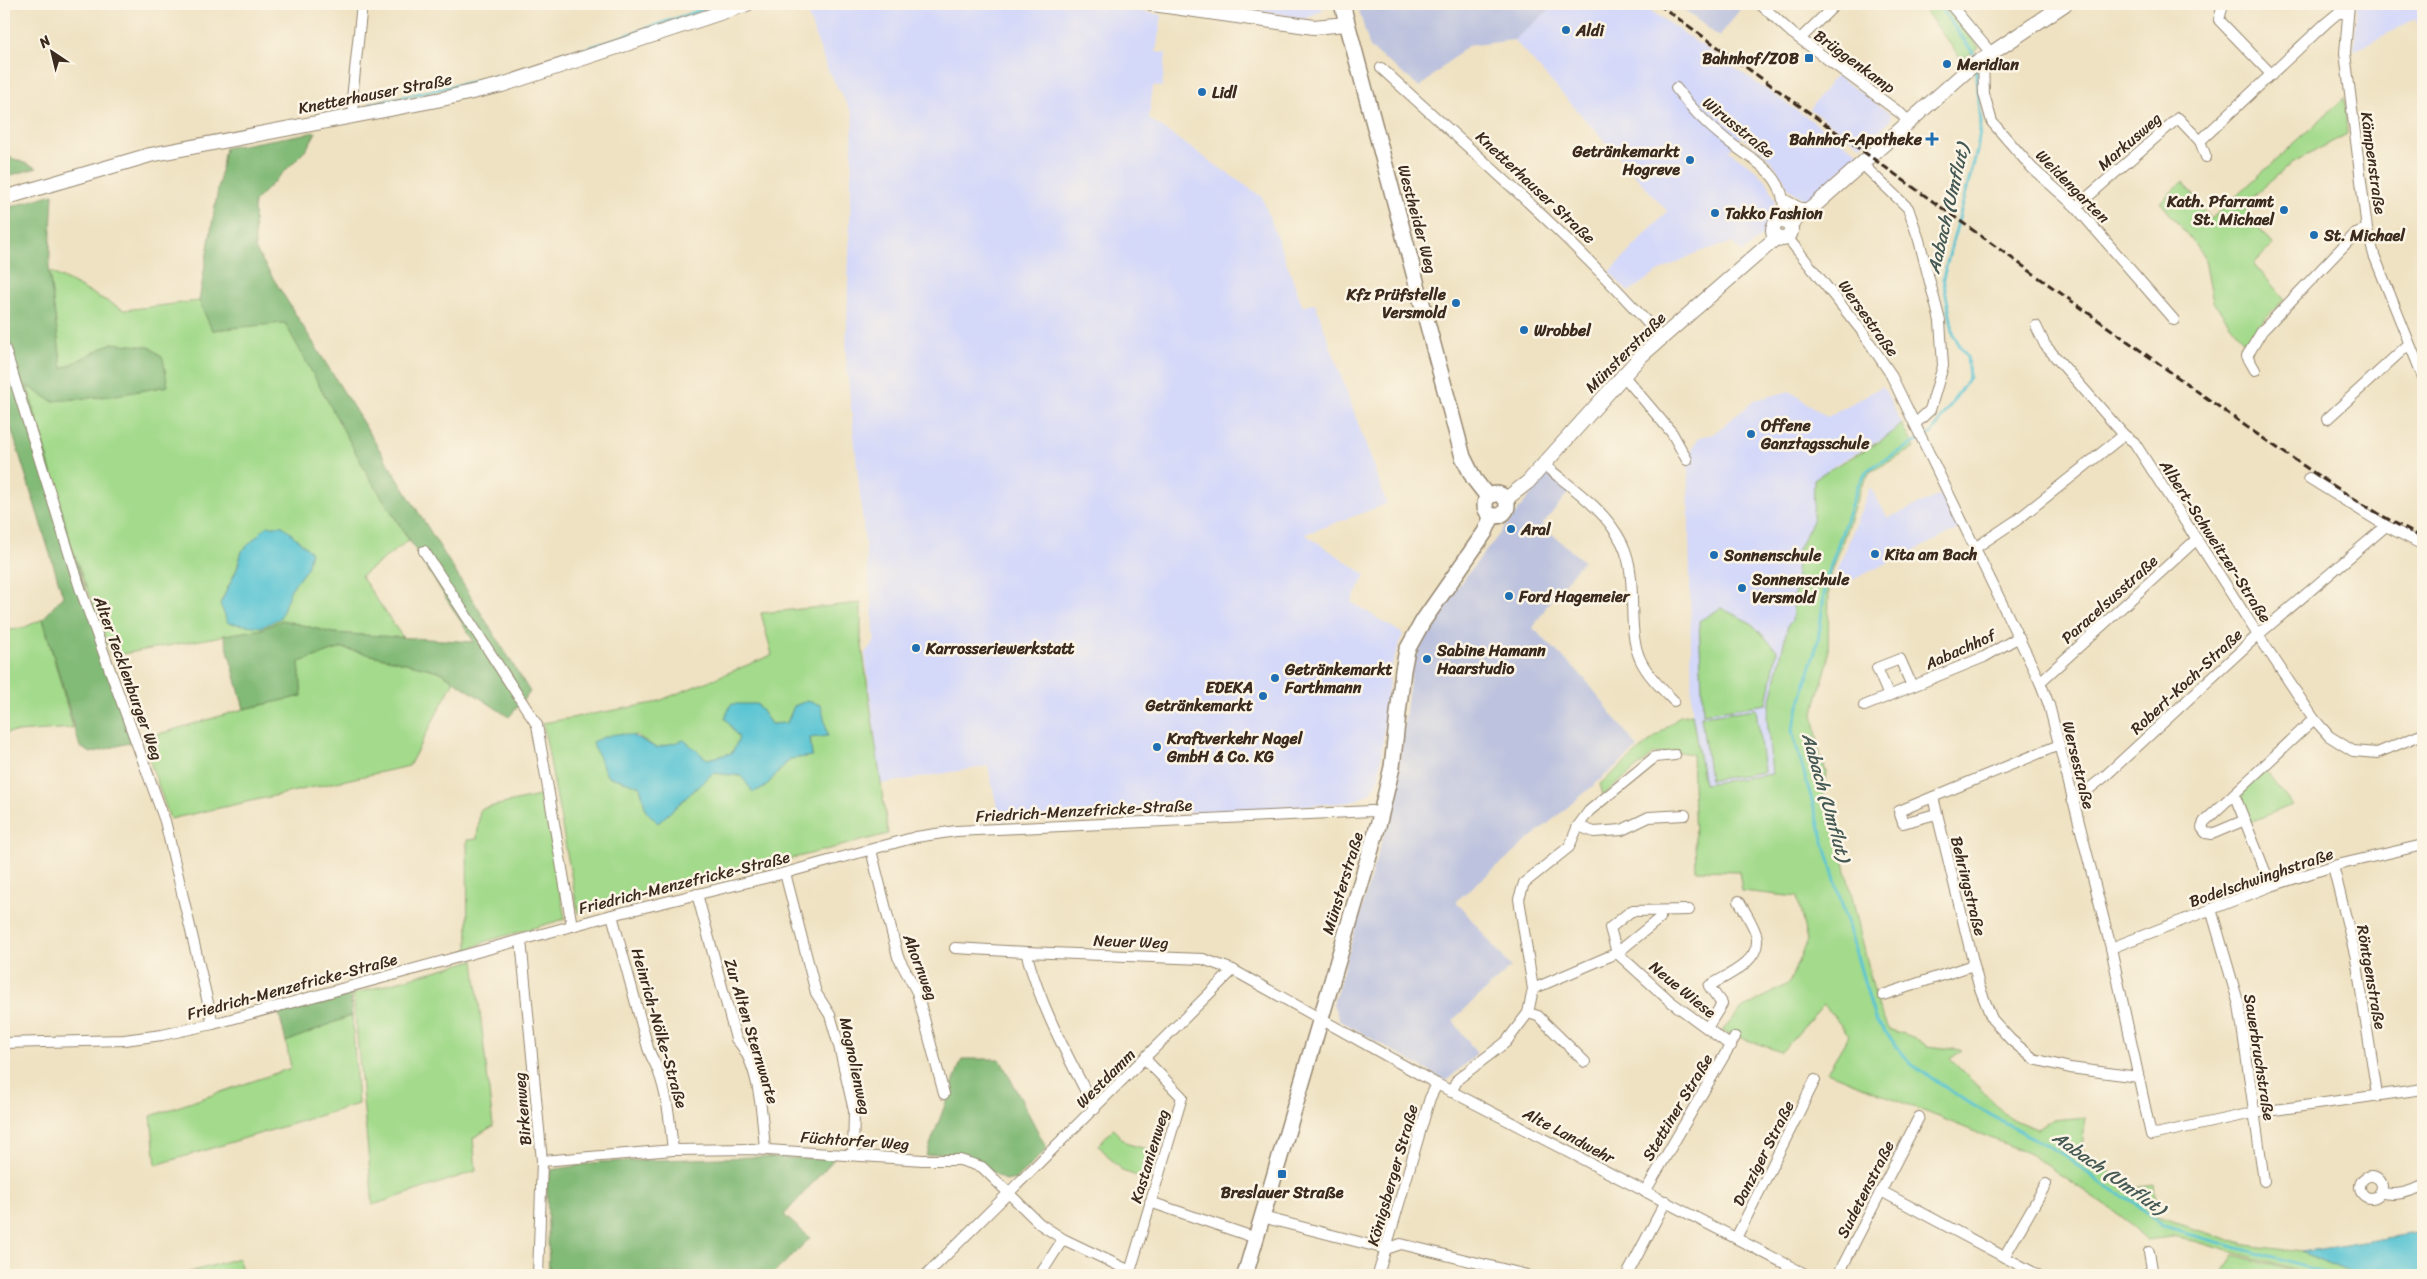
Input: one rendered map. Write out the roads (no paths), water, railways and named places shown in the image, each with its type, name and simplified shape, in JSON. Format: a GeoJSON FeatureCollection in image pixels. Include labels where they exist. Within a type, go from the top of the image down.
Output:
{"type":"FeatureCollection","features":[{"type":"Feature","properties":{"kind":"main road","name":"Westheider Weg"},"geometry":{"type":"LineString","coordinates":[[1342,4],[1463,457],[1474,479],[1488,496]]}},
{"type":"Feature","properties":{"kind":"main road"},"geometry":{"type":"LineString","coordinates":[[1498,494],[1506,499],[1507,506],[1499,516],[1492,516],[1484,507],[1488,496],[1498,494]]}},
{"type":"Feature","properties":{"kind":"main road","name":"Münsterstraße"},"geometry":{"type":"LineString","coordinates":[[1244,1275],[1381,813],[1392,767],[1407,650],[1423,620],[1485,532],[1492,516]]}},
{"type":"Feature","properties":{"kind":"street"},"geometry":{"type":"LineString","coordinates":[[354,116],[352,100],[362,4]]}},
{"type":"Feature","properties":{"kind":"street","name":"Knetterhauser Straße"},"geometry":{"type":"LineString","coordinates":[[4,198],[150,156],[502,85],[747,4]]}},
{"type":"Feature","properties":{"kind":"street"},"geometry":{"type":"LineString","coordinates":[[1153,4],[1185,6],[1314,27],[1346,24]]}},
{"type":"Feature","properties":{"kind":"street","name":"Brüggenkamp"},"geometry":{"type":"LineString","coordinates":[[1760,4],[1800,39],[1900,113],[1909,122]]}},
{"type":"Feature","properties":{"kind":"street"},"geometry":{"type":"LineString","coordinates":[[1800,39],[1836,4]]}},
{"type":"Feature","properties":{"kind":"street"},"geometry":{"type":"LineString","coordinates":[[1950,4],[1987,56]]}},
{"type":"Feature","properties":{"kind":"street","name":"Münsterstraße"},"geometry":{"type":"LineString","coordinates":[[1506,499],[1522,488],[1622,374],[1661,338],[1971,67],[2065,4]]}},
{"type":"Feature","properties":{"kind":"street"},"geometry":{"type":"LineString","coordinates":[[2223,4],[2220,20],[2272,75]]}},
{"type":"Feature","properties":{"kind":"street"},"geometry":{"type":"LineString","coordinates":[[2200,141],[2338,13],[2348,8]]}},
{"type":"Feature","properties":{"kind":"street","name":"Kämpenstraße"},"geometry":{"type":"LineString","coordinates":[[2348,8],[2345,53],[2367,229],[2374,255],[2423,377]]}},
{"type":"Feature","properties":{"kind":"street","name":"Weidengarten"},"geometry":{"type":"LineString","coordinates":[[1987,56],[1984,94],[1992,122],[2032,168],[2076,208],[2174,320]]}},
{"type":"Feature","properties":{"kind":"street","name":"Knetterhauser Straße"},"geometry":{"type":"LineString","coordinates":[[1381,68],[1574,245],[1624,296],[1661,338]]}},
{"type":"Feature","properties":{"kind":"street","name":"Wirusstraße"},"geometry":{"type":"LineString","coordinates":[[1676,88],[1700,118],[1726,140],[1766,168],[1773,177],[1783,199],[1784,230]]}},
{"type":"Feature","properties":{"kind":"street","name":"Markusweg"},"geometry":{"type":"LineString","coordinates":[[2076,208],[2178,118],[2200,141],[2206,157]]}},
{"type":"Feature","properties":{"kind":"street"},"geometry":{"type":"LineString","coordinates":[[1862,164],[1908,208],[1920,240],[1940,320],[1944,366],[1930,410],[1916,426]]}},
{"type":"Feature","properties":{"kind":"street"},"geometry":{"type":"LineString","coordinates":[[1783,199],[1800,208],[1813,207]]}},
{"type":"Feature","properties":{"kind":"street"},"geometry":{"type":"LineString","coordinates":[[2256,370],[2247,356],[2262,331],[2356,233],[2367,229]]}},
{"type":"Feature","properties":{"kind":"street","name":"Wersestraße"},"geometry":{"type":"LineString","coordinates":[[1784,230],[1861,330],[1890,373],[2040,682],[2049,705],[2111,948],[2150,1135],[2253,1113]]}},
{"type":"Feature","properties":{"kind":"street","name":"Albert-Schweitzer-Straße"},"geometry":{"type":"LineString","coordinates":[[2036,326],[2045,345],[2124,434],[2134,442],[2258,635],[2314,719],[2329,736],[2353,751],[2378,753],[2423,734]]}},
{"type":"Feature","properties":{"kind":"street"},"geometry":{"type":"LineString","coordinates":[[2327,419],[2409,344]]}},
{"type":"Feature","properties":{"kind":"street","name":"Alter Tecklenburger Weg"},"geometry":{"type":"LineString","coordinates":[[4,346],[80,588],[165,821],[213,1024]]}},
{"type":"Feature","properties":{"kind":"street"},"geometry":{"type":"LineString","coordinates":[[1622,374],[1672,433],[1687,460]]}},
{"type":"Feature","properties":{"kind":"street"},"geometry":{"type":"LineString","coordinates":[[1975,548],[2017,520],[2124,434]]}},
{"type":"Feature","properties":{"kind":"street"},"geometry":{"type":"LineString","coordinates":[[1544,465],[1600,511],[1622,544],[1631,573],[1635,642],[1640,660],[1653,679],[1674,701]]}},
{"type":"Feature","properties":{"kind":"street"},"geometry":{"type":"LineString","coordinates":[[2309,478],[2386,526],[2423,545]]}},
{"type":"Feature","properties":{"kind":"street","name":"Robert-Koch-Straße"},"geometry":{"type":"LineString","coordinates":[[2072,799],[2080,796],[2104,777],[2258,635],[2386,526]]}},
{"type":"Feature","properties":{"kind":"street","name":"Paracelsusstraße"},"geometry":{"type":"LineString","coordinates":[[2040,682],[2197,539]]}},
{"type":"Feature","properties":{"kind":"street"},"geometry":{"type":"LineString","coordinates":[[424,551],[537,725],[572,926]]}},
{"type":"Feature","properties":{"kind":"street","name":"Aabachhof"},"geometry":{"type":"LineString","coordinates":[[1864,706],[1984,657],[2019,637]]}},
{"type":"Feature","properties":{"kind":"street","name":"Aabachhof"},"geometry":{"type":"LineString","coordinates":[[1889,696],[1877,668],[1900,659],[1912,686]]}},
{"type":"Feature","properties":{"kind":"street"},"geometry":{"type":"LineString","coordinates":[[2245,820],[2212,834],[2206,833],[2202,828],[2204,822],[2314,719]]}},
{"type":"Feature","properties":{"kind":"street"},"geometry":{"type":"LineString","coordinates":[[1936,814],[1903,822],[1898,811],[2059,745]]}},
{"type":"Feature","properties":{"kind":"street"},"geometry":{"type":"LineString","coordinates":[[1451,1092],[1458,1079],[1506,1042],[1528,1012],[1533,988],[1520,899],[1524,883],[1569,847],[1578,826],[1589,811],[1655,757],[1674,755]]}},
{"type":"Feature","properties":{"kind":"street"},"geometry":{"type":"LineString","coordinates":[[2234,794],[2271,886]]}},
{"type":"Feature","properties":{"kind":"street","name":"Behringstraße"},"geometry":{"type":"LineString","coordinates":[[1934,797],[1936,814],[1973,965],[1992,1019],[2011,1040],[2034,1059],[2070,1068],[2138,1077]]}},
{"type":"Feature","properties":{"kind":"street","name":"Friedrich-Menzefricke-Straße"},"geometry":{"type":"LineString","coordinates":[[4,1043],[124,1040],[162,1036],[213,1024],[612,915],[785,873],[916,837],[956,831],[1356,812],[1381,813]]}},
{"type":"Feature","properties":{"kind":"street"},"geometry":{"type":"LineString","coordinates":[[1578,826],[1594,832],[1622,830],[1649,817],[1685,815]]}},
{"type":"Feature","properties":{"kind":"street","name":"Bodelschwinghstraße"},"geometry":{"type":"LineString","coordinates":[[2111,948],[2271,886],[2333,866],[2423,845]]}},
{"type":"Feature","properties":{"kind":"street","name":"Ahornweg"},"geometry":{"type":"LineString","coordinates":[[871,850],[898,957],[917,992],[944,1094]]}},
{"type":"Feature","properties":{"kind":"street","name":"Röntgenstraße"},"geometry":{"type":"LineString","coordinates":[[2333,866],[2356,958],[2377,1094]]}},
{"type":"Feature","properties":{"kind":"street","name":"Magnolienweg"},"geometry":{"type":"LineString","coordinates":[[785,873],[816,993],[830,1015],[839,1046],[854,1111],[853,1154]]}},
{"type":"Feature","properties":{"kind":"street","name":"Zur Alten Sternwarte"},"geometry":{"type":"LineString","coordinates":[[697,894],[736,1039],[745,1048],[761,1101],[765,1149]]}},
{"type":"Feature","properties":{"kind":"street"},"geometry":{"type":"LineString","coordinates":[[1706,1028],[1722,1004],[1709,986],[1745,964],[1756,947],[1757,938],[1739,901]]}},
{"type":"Feature","properties":{"kind":"street","name":"Neue Wiese"},"geometry":{"type":"LineString","coordinates":[[1689,910],[1631,911],[1610,928],[1618,953],[1670,1001],[1706,1028],[1733,1041]]}},
{"type":"Feature","properties":{"kind":"street","name":"Sauerbruchstraße"},"geometry":{"type":"LineString","coordinates":[[2212,910],[2238,1005],[2264,1181]]}},
{"type":"Feature","properties":{"kind":"street"},"geometry":{"type":"LineString","coordinates":[[1533,988],[1618,953],[1660,918],[1661,911]]}},
{"type":"Feature","properties":{"kind":"street","name":"Heinrich-Nölke-Straße"},"geometry":{"type":"LineString","coordinates":[[612,915],[648,1048],[652,1061],[658,1070],[668,1106],[673,1150]]}},
{"type":"Feature","properties":{"kind":"street","name":"Birkenweg"},"geometry":{"type":"LineString","coordinates":[[521,940],[542,1162],[538,1275]]}},
{"type":"Feature","properties":{"kind":"street","name":"Neuer Weg"},"geometry":{"type":"LineString","coordinates":[[954,948],[1203,959],[1234,970]]}},
{"type":"Feature","properties":{"kind":"street"},"geometry":{"type":"LineString","coordinates":[[1026,952],[1034,985],[1095,1109]]}},
{"type":"Feature","properties":{"kind":"street"},"geometry":{"type":"LineString","coordinates":[[1884,995],[1973,965]]}},
{"type":"Feature","properties":{"kind":"street"},"geometry":{"type":"LineString","coordinates":[[1234,970],[1320,1018]]}},
{"type":"Feature","properties":{"kind":"street","name":"Westdamm"},"geometry":{"type":"LineString","coordinates":[[926,1275],[1010,1194],[1234,970]]}},
{"type":"Feature","properties":{"kind":"street"},"geometry":{"type":"LineString","coordinates":[[1528,1012],[1538,1016],[1585,1062]]}},
{"type":"Feature","properties":{"kind":"street","name":"Alte Landwehr"},"geometry":{"type":"LineString","coordinates":[[1320,1018],[1451,1092],[1736,1238],[1787,1271],[1807,1275]]}},
{"type":"Feature","properties":{"kind":"street","name":"Stettiner Straße"},"geometry":{"type":"LineString","coordinates":[[1645,1192],[1733,1041]]}},
{"type":"Feature","properties":{"kind":"street","name":"Kastanienweg"},"geometry":{"type":"LineString","coordinates":[[1129,1273],[1182,1097],[1145,1059]]}},
{"type":"Feature","properties":{"kind":"street","name":"Danziger Straße"},"geometry":{"type":"LineString","coordinates":[[1736,1238],[1816,1080]]}},
{"type":"Feature","properties":{"kind":"street","name":"Königsberger Straße"},"geometry":{"type":"LineString","coordinates":[[1378,1275],[1430,1098],[1437,1084]]}},
{"type":"Feature","properties":{"kind":"street"},"geometry":{"type":"LineString","coordinates":[[2253,1113],[2423,1089]]}},
{"type":"Feature","properties":{"kind":"street","name":"Sudetenstraße"},"geometry":{"type":"LineString","coordinates":[[1838,1275],[1920,1117]]}},
{"type":"Feature","properties":{"kind":"street","name":"Füchtorfer Weg"},"geometry":{"type":"LineString","coordinates":[[542,1162],[673,1150],[765,1149],[923,1160],[960,1160],[982,1167],[1040,1224],[1063,1239],[1129,1273]]}},
{"type":"Feature","properties":{"kind":"street"},"geometry":{"type":"LineString","coordinates":[[2004,1257],[2046,1184]]}},
{"type":"Feature","properties":{"kind":"street"},"geometry":{"type":"LineString","coordinates":[[2380,1192],[2396,1194],[2411,1192],[2423,1186]]}},
{"type":"Feature","properties":{"kind":"street"},"geometry":{"type":"LineString","coordinates":[[1881,1191],[2038,1275]]}},
{"type":"Feature","properties":{"kind":"street"},"geometry":{"type":"LineString","coordinates":[[1150,1202],[1256,1238]]}},
{"type":"Feature","properties":{"kind":"street"},"geometry":{"type":"LineString","coordinates":[[1627,1275],[1666,1202]]}},
{"type":"Feature","properties":{"kind":"street"},"geometry":{"type":"LineString","coordinates":[[1262,1218],[1386,1249],[1401,1244],[1527,1275]]}},
{"type":"Feature","properties":{"kind":"street"},"geometry":{"type":"LineString","coordinates":[[1040,1275],[1063,1239]]}},
{"type":"Feature","properties":{"kind":"street"},"geometry":{"type":"LineString","coordinates":[[2146,1275],[2152,1268],[2149,1252]]}},
{"type":"Feature","properties":{"kind":"water"},"geometry":{"type":"Polygon","coordinates":[[[267,526],[283,526],[311,552],[307,568],[291,589],[280,618],[262,627],[228,623],[220,604],[237,569],[242,551],[267,526]]]}},
{"type":"Feature","properties":{"kind":"water"},"geometry":{"type":"Polygon","coordinates":[[[807,701],[821,705],[828,736],[810,738],[812,756],[790,759],[764,788],[753,792],[741,776],[713,773],[658,823],[646,811],[640,786],[607,776],[592,742],[618,734],[639,738],[656,748],[684,740],[707,759],[732,753],[739,738],[725,718],[731,704],[757,704],[771,724],[787,723],[794,706],[807,701]]]}},
{"type":"Feature","properties":{"kind":"water"},"geometry":{"type":"Polygon","coordinates":[[[2423,1232],[2423,1275],[2357,1275],[2302,1252],[2423,1232]]]}},
{"type":"Feature","properties":{"kind":"waterway"},"geometry":{"type":"LineString","coordinates":[[547,62],[719,4]]}},
{"type":"Feature","properties":{"kind":"waterway","name":"Aabach (Umflut)"},"geometry":{"type":"LineString","coordinates":[[1938,4],[1974,54],[1975,59]]}},
{"type":"Feature","properties":{"kind":"waterway","name":"Aabach (Umflut)"},"geometry":{"type":"LineString","coordinates":[[1976,67],[1981,123],[1977,151],[1943,278],[1954,336],[1967,357],[1969,377],[1932,433],[1869,469],[1858,485],[1826,580],[1818,641],[1792,731],[1875,1019],[1911,1064],[1967,1102],[2066,1156],[2099,1182],[2132,1201],[2164,1227],[2334,1275]]}},
{"type":"Feature","properties":{"kind":"waterway"},"geometry":{"type":"LineString","coordinates":[[371,104],[499,76]]}},
{"type":"Feature","properties":{"kind":"railway"},"geometry":{"type":"LineString","coordinates":[[1658,4],[2254,432],[2358,501],[2423,538]]}},
{"type":"Feature","properties":{"kind":"place","name":"Aldi"},"geometry":{"type":"Point","coordinates":[1566,30]}},
{"type":"Feature","properties":{"kind":"place","name":"Bahnhof/ZOB"},"geometry":{"type":"Point","coordinates":[1809,58]}},
{"type":"Feature","properties":{"kind":"place","name":"Meridian"},"geometry":{"type":"Point","coordinates":[1947,64]}},
{"type":"Feature","properties":{"kind":"place","name":"Lidl"},"geometry":{"type":"Point","coordinates":[1202,92]}},
{"type":"Feature","properties":{"kind":"place","name":"Bahnhof-Apotheke"},"geometry":{"type":"Point","coordinates":[1932,139]}},
{"type":"Feature","properties":{"kind":"place","name":"Getränkemarkt Hogreve"},"geometry":{"type":"Point","coordinates":[1690,160]}},
{"type":"Feature","properties":{"kind":"place","name":"Kath. Pfarramt St. Michael"},"geometry":{"type":"Point","coordinates":[2284,210]}},
{"type":"Feature","properties":{"kind":"place","name":"Takko Fashion"},"geometry":{"type":"Point","coordinates":[1715,213]}},
{"type":"Feature","properties":{"kind":"place","name":"St. Michael"},"geometry":{"type":"Point","coordinates":[2314,235]}},
{"type":"Feature","properties":{"kind":"place","name":"Kfz Prüfstelle Versmold"},"geometry":{"type":"Point","coordinates":[1456,303]}},
{"type":"Feature","properties":{"kind":"place","name":"Wrobbel"},"geometry":{"type":"Point","coordinates":[1524,330]}},
{"type":"Feature","properties":{"kind":"place","name":"Offene Ganztagsschule"},"geometry":{"type":"Point","coordinates":[1751,434]}},
{"type":"Feature","properties":{"kind":"place","name":"Aral"},"geometry":{"type":"Point","coordinates":[1511,529]}},
{"type":"Feature","properties":{"kind":"place","name":"Kita am Bach"},"geometry":{"type":"Point","coordinates":[1875,554]}},
{"type":"Feature","properties":{"kind":"place","name":"Sonnenschule"},"geometry":{"type":"Point","coordinates":[1714,555]}},
{"type":"Feature","properties":{"kind":"place","name":"Sonnenschule Versmold"},"geometry":{"type":"Point","coordinates":[1742,588]}},
{"type":"Feature","properties":{"kind":"place","name":"Ford Hagemeier"},"geometry":{"type":"Point","coordinates":[1509,596]}},
{"type":"Feature","properties":{"kind":"place","name":"Karrosseriewerkstatt"},"geometry":{"type":"Point","coordinates":[916,648]}},
{"type":"Feature","properties":{"kind":"place","name":"Sabine Hamann Haarstudio"},"geometry":{"type":"Point","coordinates":[1427,659]}},
{"type":"Feature","properties":{"kind":"place","name":"Getränkemarkt Farthmann"},"geometry":{"type":"Point","coordinates":[1275,678]}},
{"type":"Feature","properties":{"kind":"place","name":"EDEKA Getränkemarkt"},"geometry":{"type":"Point","coordinates":[1263,696]}},
{"type":"Feature","properties":{"kind":"place","name":"Kraftverkehr Nagel GmbH & Co. KG"},"geometry":{"type":"Point","coordinates":[1157,747]}},
{"type":"Feature","properties":{"kind":"place","name":"Breslauer Straße"},"geometry":{"type":"Point","coordinates":[1282,1174]}}]}
